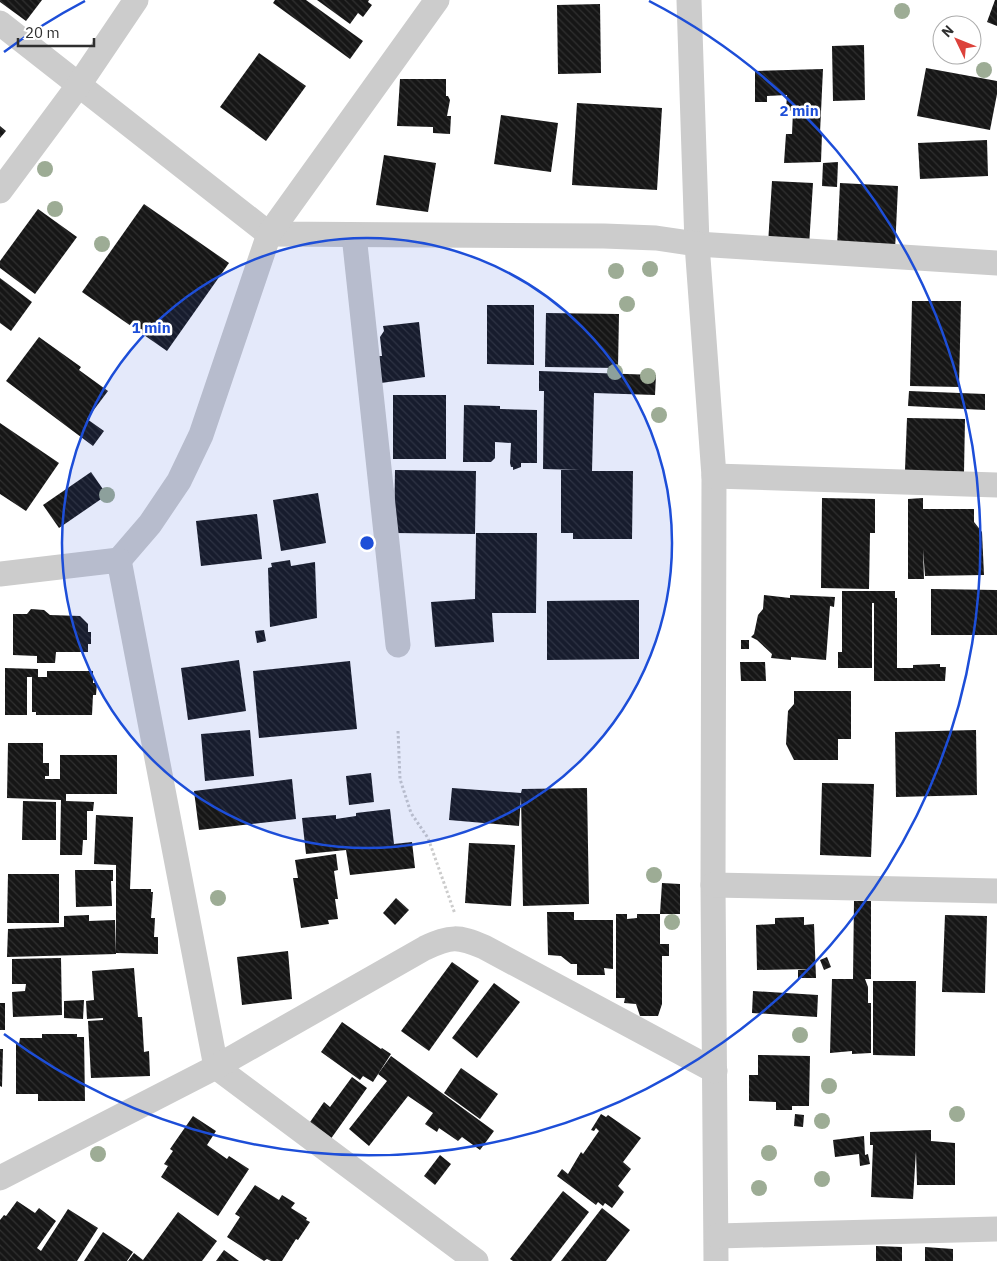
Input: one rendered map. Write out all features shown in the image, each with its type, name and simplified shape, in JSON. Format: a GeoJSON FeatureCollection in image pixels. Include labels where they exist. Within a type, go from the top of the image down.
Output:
{"type":"FeatureCollection","features":[{"type":"Feature","properties":{"kind":"street"},"geometry":{"type":"LineString","coordinates":[[0,191],[78,86],[136,0]]}},
{"type":"Feature","properties":{"kind":"street"},"geometry":{"type":"LineString","coordinates":[[0,574],[119,560],[150,524],[179,481],[197,443],[269,234],[437,0]]}},
{"type":"Feature","properties":{"kind":"street"},"geometry":{"type":"LineString","coordinates":[[689,0],[697,244],[714,476],[713,885],[716,1261]]}},
{"type":"Feature","properties":{"kind":"street"},"geometry":{"type":"LineString","coordinates":[[0,23],[269,234],[656,238],[697,244],[997,263]]}},
{"type":"Feature","properties":{"kind":"street"},"geometry":{"type":"LineString","coordinates":[[354,234],[398,645]]}},
{"type":"Feature","properties":{"kind":"street"},"geometry":{"type":"LineString","coordinates":[[714,476],[997,485]]}},
{"type":"Feature","properties":{"kind":"street"},"geometry":{"type":"LineString","coordinates":[[119,560],[216,1067],[476,1261]]}},
{"type":"Feature","properties":{"kind":"street"},"geometry":{"type":"LineString","coordinates":[[713,885],[997,890]]}},
{"type":"Feature","properties":{"kind":"street"},"geometry":{"type":"LineString","coordinates":[[0,1178],[216,1067],[444,939],[463,938],[484,947],[715,1071]]}},
{"type":"Feature","properties":{"kind":"street"},"geometry":{"type":"LineString","coordinates":[[717,1236],[997,1229]]}},
{"type":"Feature","properties":{"kind":"path"},"geometry":{"type":"LineString","coordinates":[[398,731],[400,779],[411,813],[428,838],[463,938]]}},
{"type":"Feature","properties":{"kind":"building"},"geometry":{"type":"Polygon","coordinates":[[[0,0],[42,0],[26,21],[0,2],[0,0]]]}},
{"type":"Feature","properties":{"kind":"building"},"geometry":{"type":"Polygon","coordinates":[[[275,0],[306,0],[363,41],[350,59],[273,3],[275,0]]]}},
{"type":"Feature","properties":{"kind":"building"},"geometry":{"type":"Polygon","coordinates":[[[317,0],[369,0],[368,2],[372,5],[363,17],[358,13],[350,24],[317,0]]]}},
{"type":"Feature","properties":{"kind":"building"},"geometry":{"type":"Polygon","coordinates":[[[995,0],[997,0],[997,26],[987,22],[995,0]]]}},
{"type":"Feature","properties":{"kind":"building"},"geometry":{"type":"Polygon","coordinates":[[[600,4],[601,73],[558,74],[557,5],[600,4]]]}},
{"type":"Feature","properties":{"kind":"building"},"geometry":{"type":"Polygon","coordinates":[[[864,45],[865,100],[833,101],[832,46],[864,45]]]}},
{"type":"Feature","properties":{"kind":"building"},"geometry":{"type":"Polygon","coordinates":[[[259,53],[306,86],[266,141],[220,107],[259,53]]]}},
{"type":"Feature","properties":{"kind":"building"},"geometry":{"type":"Polygon","coordinates":[[[926,68],[997,81],[997,94],[990,130],[917,116],[926,68]]]}},
{"type":"Feature","properties":{"kind":"building"},"geometry":{"type":"Polygon","coordinates":[[[823,69],[820,133],[822,133],[821,162],[784,163],[786,134],[792,134],[793,111],[786,110],[787,95],[767,96],[767,102],[755,102],[755,71],[823,69]]]}},
{"type":"Feature","properties":{"kind":"building"},"geometry":{"type":"Polygon","coordinates":[[[400,79],[446,79],[446,96],[450,100],[447,116],[451,116],[450,134],[433,133],[433,127],[397,126],[400,79]]]}},
{"type":"Feature","properties":{"kind":"building"},"geometry":{"type":"Polygon","coordinates":[[[577,103],[662,108],[657,190],[572,185],[577,103]]]}},
{"type":"Feature","properties":{"kind":"building"},"geometry":{"type":"Polygon","coordinates":[[[501,115],[558,123],[551,172],[494,164],[501,115]]]}},
{"type":"Feature","properties":{"kind":"building"},"geometry":{"type":"Polygon","coordinates":[[[0,126],[6,131],[0,138],[0,126]]]}},
{"type":"Feature","properties":{"kind":"building"},"geometry":{"type":"Polygon","coordinates":[[[987,140],[988,176],[920,179],[918,143],[987,140]]]}},
{"type":"Feature","properties":{"kind":"building"},"geometry":{"type":"Polygon","coordinates":[[[384,155],[436,163],[428,212],[376,205],[384,155]]]}},
{"type":"Feature","properties":{"kind":"building"},"geometry":{"type":"Polygon","coordinates":[[[838,162],[837,187],[822,186],[823,163],[838,162]]]}},
{"type":"Feature","properties":{"kind":"building"},"geometry":{"type":"Polygon","coordinates":[[[772,181],[813,183],[809,246],[768,244],[772,181]]]}},
{"type":"Feature","properties":{"kind":"building"},"geometry":{"type":"Polygon","coordinates":[[[840,183],[898,186],[895,250],[837,247],[840,183]]]}},
{"type":"Feature","properties":{"kind":"building"},"geometry":{"type":"Polygon","coordinates":[[[144,204],[229,263],[167,351],[82,292],[144,204]]]}},
{"type":"Feature","properties":{"kind":"building"},"geometry":{"type":"Polygon","coordinates":[[[38,209],[77,237],[35,294],[0,268],[0,261],[38,209]]]}},
{"type":"Feature","properties":{"kind":"building"},"geometry":{"type":"Polygon","coordinates":[[[0,278],[32,302],[11,331],[0,323],[0,278]]]}},
{"type":"Feature","properties":{"kind":"building"},"geometry":{"type":"Polygon","coordinates":[[[912,301],[961,301],[959,387],[910,386],[912,301]]]}},
{"type":"Feature","properties":{"kind":"building"},"geometry":{"type":"Polygon","coordinates":[[[487,305],[534,305],[534,365],[487,364],[487,305]]]}},
{"type":"Feature","properties":{"kind":"building"},"geometry":{"type":"Polygon","coordinates":[[[546,313],[619,314],[618,368],[545,367],[546,313]]]}},
{"type":"Feature","properties":{"kind":"building"},"geometry":{"type":"Polygon","coordinates":[[[419,322],[425,377],[381,383],[378,356],[382,356],[380,337],[384,331],[383,326],[419,322]]]}},
{"type":"Feature","properties":{"kind":"building"},"geometry":{"type":"Polygon","coordinates":[[[39,337],[81,367],[79,370],[108,391],[87,419],[104,431],[93,446],[6,381],[39,337]]]}},
{"type":"Feature","properties":{"kind":"building"},"geometry":{"type":"Polygon","coordinates":[[[539,371],[656,375],[655,395],[594,393],[592,471],[633,471],[632,539],[573,539],[573,533],[561,533],[561,470],[580,470],[543,469],[544,391],[539,391],[539,371]]]}},
{"type":"Feature","properties":{"kind":"building"},"geometry":{"type":"Polygon","coordinates":[[[909,391],[985,394],[985,410],[908,406],[909,391]]]}},
{"type":"Feature","properties":{"kind":"building"},"geometry":{"type":"Polygon","coordinates":[[[393,395],[446,395],[446,459],[393,459],[393,395]]]}},
{"type":"Feature","properties":{"kind":"building"},"geometry":{"type":"Polygon","coordinates":[[[464,405],[500,406],[500,409],[537,410],[537,463],[521,463],[521,467],[513,470],[510,463],[511,443],[495,442],[495,458],[491,462],[463,462],[464,405]]]}},
{"type":"Feature","properties":{"kind":"building"},"geometry":{"type":"Polygon","coordinates":[[[907,418],[965,419],[964,472],[905,470],[907,418]]]}},
{"type":"Feature","properties":{"kind":"building"},"geometry":{"type":"Polygon","coordinates":[[[0,423],[59,463],[26,511],[0,494],[0,423]]]}},
{"type":"Feature","properties":{"kind":"building"},"geometry":{"type":"Polygon","coordinates":[[[395,470],[476,471],[475,534],[394,533],[395,470]]]}},
{"type":"Feature","properties":{"kind":"building"},"geometry":{"type":"Polygon","coordinates":[[[91,472],[107,495],[59,528],[43,505],[91,472]]]}},
{"type":"Feature","properties":{"kind":"building"},"geometry":{"type":"Polygon","coordinates":[[[318,493],[326,543],[281,551],[273,500],[318,493]]]}},
{"type":"Feature","properties":{"kind":"building"},"geometry":{"type":"Polygon","coordinates":[[[822,498],[875,499],[875,533],[870,533],[869,589],[821,588],[822,498]]]}},
{"type":"Feature","properties":{"kind":"building"},"geometry":{"type":"Polygon","coordinates":[[[923,498],[923,509],[974,509],[974,522],[982,532],[984,575],[925,576],[923,549],[924,579],[908,579],[908,499],[923,498]]]}},
{"type":"Feature","properties":{"kind":"building"},"geometry":{"type":"Polygon","coordinates":[[[257,514],[262,559],[201,566],[196,521],[257,514]]]}},
{"type":"Feature","properties":{"kind":"building"},"geometry":{"type":"Polygon","coordinates":[[[476,533],[537,533],[536,613],[492,613],[494,642],[435,647],[431,602],[475,599],[476,533]]]}},
{"type":"Feature","properties":{"kind":"building"},"geometry":{"type":"Polygon","coordinates":[[[290,560],[291,566],[315,562],[317,618],[270,627],[268,568],[272,567],[271,563],[290,560]]]}},
{"type":"Feature","properties":{"kind":"building"},"geometry":{"type":"Polygon","coordinates":[[[931,589],[997,590],[997,635],[931,635],[931,589]]]}},
{"type":"Feature","properties":{"kind":"building"},"geometry":{"type":"Polygon","coordinates":[[[842,591],[895,591],[895,598],[897,598],[897,668],[913,668],[913,665],[940,664],[940,667],[946,667],[945,681],[874,681],[874,603],[872,603],[872,668],[838,668],[838,652],[842,652],[842,591]]]}},
{"type":"Feature","properties":{"kind":"building"},"geometry":{"type":"Polygon","coordinates":[[[764,595],[790,598],[790,595],[835,597],[834,607],[830,606],[826,660],[791,657],[791,660],[771,658],[772,654],[751,637],[754,634],[758,615],[763,609],[764,595]]]}},
{"type":"Feature","properties":{"kind":"building"},"geometry":{"type":"Polygon","coordinates":[[[639,600],[639,659],[547,660],[547,601],[639,600]]]}},
{"type":"Feature","properties":{"kind":"building"},"geometry":{"type":"Polygon","coordinates":[[[31,609],[44,610],[50,615],[80,616],[88,624],[88,632],[91,632],[91,644],[88,644],[88,652],[56,652],[55,663],[37,663],[37,656],[13,655],[13,614],[27,614],[31,609]]]}},
{"type":"Feature","properties":{"kind":"building"},"geometry":{"type":"Polygon","coordinates":[[[264,630],[266,641],[257,643],[255,631],[264,630]]]}},
{"type":"Feature","properties":{"kind":"building"},"geometry":{"type":"Polygon","coordinates":[[[741,640],[749,640],[749,649],[741,649],[741,640]]]}},
{"type":"Feature","properties":{"kind":"building"},"geometry":{"type":"Polygon","coordinates":[[[239,660],[246,711],[188,720],[181,668],[239,660]]]}},
{"type":"Feature","properties":{"kind":"building"},"geometry":{"type":"Polygon","coordinates":[[[350,661],[357,729],[259,738],[253,671],[350,661]]]}},
{"type":"Feature","properties":{"kind":"building"},"geometry":{"type":"Polygon","coordinates":[[[740,662],[765,662],[766,681],[741,681],[740,662]]]}},
{"type":"Feature","properties":{"kind":"building"},"geometry":{"type":"Polygon","coordinates":[[[5,668],[38,669],[38,677],[47,677],[47,671],[93,671],[93,683],[97,683],[96,695],[93,695],[92,715],[36,715],[36,712],[32,712],[32,677],[27,677],[27,715],[5,715],[5,668]]]}},
{"type":"Feature","properties":{"kind":"building"},"geometry":{"type":"Polygon","coordinates":[[[794,691],[851,691],[851,739],[838,739],[838,760],[794,760],[786,744],[788,711],[794,704],[794,691]]]}},
{"type":"Feature","properties":{"kind":"building"},"geometry":{"type":"Polygon","coordinates":[[[250,730],[254,776],[205,781],[201,734],[250,730]]]}},
{"type":"Feature","properties":{"kind":"building"},"geometry":{"type":"Polygon","coordinates":[[[976,730],[977,795],[896,797],[895,732],[976,730]]]}},
{"type":"Feature","properties":{"kind":"building"},"geometry":{"type":"Polygon","coordinates":[[[8,743],[43,743],[43,763],[49,763],[49,776],[45,776],[45,779],[60,779],[60,755],[117,755],[117,794],[66,794],[66,801],[94,802],[93,811],[87,811],[87,840],[83,840],[82,855],[60,855],[61,800],[7,798],[8,743]]]}},
{"type":"Feature","properties":{"kind":"building"},"geometry":{"type":"Polygon","coordinates":[[[371,773],[374,802],[349,805],[346,776],[371,773]]]}},
{"type":"Feature","properties":{"kind":"building"},"geometry":{"type":"Polygon","coordinates":[[[292,779],[296,819],[199,830],[194,791],[292,779]]]}},
{"type":"Feature","properties":{"kind":"building"},"geometry":{"type":"Polygon","coordinates":[[[822,783],[874,784],[871,857],[820,855],[822,783]]]}},
{"type":"Feature","properties":{"kind":"building"},"geometry":{"type":"Polygon","coordinates":[[[452,788],[521,793],[522,789],[587,788],[589,904],[523,906],[521,796],[519,826],[449,820],[452,788]]]}},
{"type":"Feature","properties":{"kind":"building"},"geometry":{"type":"Polygon","coordinates":[[[23,801],[56,802],[56,840],[22,840],[23,801]]]}},
{"type":"Feature","properties":{"kind":"building"},"geometry":{"type":"Polygon","coordinates":[[[390,809],[394,844],[412,842],[415,868],[350,875],[346,850],[306,854],[302,818],[336,815],[336,819],[356,816],[356,813],[390,809]]]}},
{"type":"Feature","properties":{"kind":"building"},"geometry":{"type":"Polygon","coordinates":[[[96,815],[133,817],[130,889],[151,889],[151,892],[153,892],[151,918],[155,918],[154,937],[158,937],[158,954],[116,953],[116,865],[94,864],[96,815]]]}},
{"type":"Feature","properties":{"kind":"building"},"geometry":{"type":"Polygon","coordinates":[[[469,843],[515,845],[511,906],[465,903],[469,843]]]}},
{"type":"Feature","properties":{"kind":"building"},"geometry":{"type":"Polygon","coordinates":[[[336,854],[338,870],[334,871],[338,899],[335,899],[338,919],[328,920],[329,924],[301,928],[293,878],[298,878],[295,860],[336,854]]]}},
{"type":"Feature","properties":{"kind":"building"},"geometry":{"type":"Polygon","coordinates":[[[75,870],[113,870],[113,881],[111,881],[112,906],[76,907],[75,870]]]}},
{"type":"Feature","properties":{"kind":"building"},"geometry":{"type":"Polygon","coordinates":[[[8,874],[59,874],[59,923],[7,923],[8,874]]]}},
{"type":"Feature","properties":{"kind":"building"},"geometry":{"type":"Polygon","coordinates":[[[662,883],[680,884],[680,914],[660,914],[662,883]]]}},
{"type":"Feature","properties":{"kind":"building"},"geometry":{"type":"Polygon","coordinates":[[[396,898],[409,910],[395,925],[383,913],[396,898]]]}},
{"type":"Feature","properties":{"kind":"building"},"geometry":{"type":"Polygon","coordinates":[[[854,901],[871,901],[871,979],[865,979],[868,987],[868,1003],[871,1003],[871,1053],[852,1054],[852,1051],[830,1053],[832,979],[853,979],[854,901]]]}},
{"type":"Feature","properties":{"kind":"building"},"geometry":{"type":"Polygon","coordinates":[[[547,912],[574,912],[574,920],[613,920],[613,969],[604,968],[605,975],[577,975],[577,964],[571,964],[561,956],[548,955],[547,912]]]}},
{"type":"Feature","properties":{"kind":"building"},"geometry":{"type":"Polygon","coordinates":[[[616,914],[627,914],[627,919],[637,918],[637,914],[660,914],[660,944],[669,944],[669,956],[662,956],[662,1004],[658,1016],[640,1016],[636,1004],[624,1003],[625,998],[616,998],[616,914]]]}},
{"type":"Feature","properties":{"kind":"building"},"geometry":{"type":"Polygon","coordinates":[[[89,915],[89,921],[115,920],[116,954],[7,957],[8,929],[64,927],[64,916],[89,915]]]}},
{"type":"Feature","properties":{"kind":"building"},"geometry":{"type":"Polygon","coordinates":[[[945,915],[987,916],[985,993],[942,992],[945,915]]]}},
{"type":"Feature","properties":{"kind":"building"},"geometry":{"type":"Polygon","coordinates":[[[804,917],[804,925],[814,924],[816,978],[798,978],[798,970],[810,969],[757,970],[756,925],[775,924],[775,918],[804,917]]]}},
{"type":"Feature","properties":{"kind":"building"},"geometry":{"type":"Polygon","coordinates":[[[288,951],[292,999],[242,1005],[237,957],[288,951]]]}},
{"type":"Feature","properties":{"kind":"building"},"geometry":{"type":"Polygon","coordinates":[[[827,957],[831,967],[824,970],[820,960],[827,957]]]}},
{"type":"Feature","properties":{"kind":"building"},"geometry":{"type":"Polygon","coordinates":[[[61,958],[62,1015],[13,1017],[12,992],[25,991],[26,984],[12,984],[12,959],[61,958]]]}},
{"type":"Feature","properties":{"kind":"building"},"geometry":{"type":"Polygon","coordinates":[[[452,962],[479,981],[429,1051],[401,1031],[452,962]]]}},
{"type":"Feature","properties":{"kind":"building"},"geometry":{"type":"Polygon","coordinates":[[[134,968],[138,1017],[142,1017],[144,1052],[149,1051],[150,1076],[91,1078],[88,1021],[103,1020],[103,1018],[87,1019],[86,1001],[94,1000],[92,971],[134,968]]]}},
{"type":"Feature","properties":{"kind":"building"},"geometry":{"type":"Polygon","coordinates":[[[873,981],[916,981],[915,1056],[873,1055],[873,981]]]}},
{"type":"Feature","properties":{"kind":"building"},"geometry":{"type":"Polygon","coordinates":[[[494,983],[520,1002],[477,1058],[452,1038],[494,983]]]}},
{"type":"Feature","properties":{"kind":"building"},"geometry":{"type":"Polygon","coordinates":[[[753,991],[818,995],[817,1017],[752,1013],[753,991]]]}},
{"type":"Feature","properties":{"kind":"building"},"geometry":{"type":"Polygon","coordinates":[[[84,1000],[83,1019],[64,1018],[64,1001],[84,1000]]]}},
{"type":"Feature","properties":{"kind":"building"},"geometry":{"type":"Polygon","coordinates":[[[0,1003],[5,1003],[5,1030],[0,1030],[0,1003]]]}},
{"type":"Feature","properties":{"kind":"building"},"geometry":{"type":"Polygon","coordinates":[[[342,1022],[391,1054],[373,1082],[363,1076],[360,1080],[321,1052],[342,1022]]]}},
{"type":"Feature","properties":{"kind":"building"},"geometry":{"type":"Polygon","coordinates":[[[42,1034],[77,1034],[77,1037],[84,1037],[85,1101],[38,1101],[38,1094],[16,1094],[16,1044],[19,1044],[20,1038],[42,1038],[42,1034]]]}},
{"type":"Feature","properties":{"kind":"building"},"geometry":{"type":"Polygon","coordinates":[[[0,1049],[3,1049],[2,1087],[0,1086],[0,1049]]]}},
{"type":"Feature","properties":{"kind":"building"},"geometry":{"type":"Polygon","coordinates":[[[758,1055],[810,1056],[809,1106],[792,1106],[792,1110],[776,1110],[776,1102],[749,1101],[749,1075],[758,1075],[758,1055]]]}},
{"type":"Feature","properties":{"kind":"building"},"geometry":{"type":"Polygon","coordinates":[[[391,1056],[494,1131],[480,1150],[462,1137],[458,1141],[439,1128],[437,1132],[425,1124],[433,1113],[408,1096],[369,1146],[349,1129],[387,1081],[378,1074],[391,1056]]]}},
{"type":"Feature","properties":{"kind":"building"},"geometry":{"type":"Polygon","coordinates":[[[461,1068],[498,1094],[480,1119],[444,1093],[461,1068]]]}},
{"type":"Feature","properties":{"kind":"building"},"geometry":{"type":"Polygon","coordinates":[[[352,1077],[367,1088],[330,1140],[308,1125],[324,1102],[330,1107],[352,1077]]]}},
{"type":"Feature","properties":{"kind":"building"},"geometry":{"type":"Polygon","coordinates":[[[601,1114],[606,1117],[608,1115],[641,1138],[623,1162],[631,1169],[618,1186],[624,1192],[612,1208],[605,1203],[603,1206],[598,1202],[596,1205],[557,1176],[562,1169],[568,1174],[581,1152],[583,1154],[599,1131],[596,1128],[594,1131],[591,1130],[601,1114]]]}},
{"type":"Feature","properties":{"kind":"building"},"geometry":{"type":"Polygon","coordinates":[[[795,1114],[804,1115],[803,1127],[794,1126],[795,1114]]]}},
{"type":"Feature","properties":{"kind":"building"},"geometry":{"type":"Polygon","coordinates":[[[193,1116],[216,1131],[207,1145],[227,1159],[229,1156],[249,1169],[218,1216],[161,1177],[168,1166],[164,1164],[173,1151],[170,1149],[193,1116]]]}},
{"type":"Feature","properties":{"kind":"building"},"geometry":{"type":"Polygon","coordinates":[[[931,1130],[931,1141],[955,1143],[955,1185],[917,1185],[916,1151],[913,1199],[871,1197],[873,1145],[870,1145],[870,1132],[931,1130]]]}},
{"type":"Feature","properties":{"kind":"building"},"geometry":{"type":"Polygon","coordinates":[[[864,1136],[865,1155],[868,1154],[870,1164],[860,1166],[859,1154],[835,1157],[833,1140],[864,1136]]]}},
{"type":"Feature","properties":{"kind":"building"},"geometry":{"type":"Polygon","coordinates":[[[440,1155],[451,1164],[435,1185],[424,1176],[440,1155]]]}},
{"type":"Feature","properties":{"kind":"building"},"geometry":{"type":"Polygon","coordinates":[[[255,1185],[279,1200],[282,1195],[295,1203],[291,1208],[310,1222],[282,1261],[267,1259],[264,1261],[227,1237],[240,1217],[235,1214],[255,1185]]]}},
{"type":"Feature","properties":{"kind":"building"},"geometry":{"type":"Polygon","coordinates":[[[563,1191],[589,1212],[551,1261],[513,1261],[510,1259],[563,1191]]]}},
{"type":"Feature","properties":{"kind":"building"},"geometry":{"type":"Polygon","coordinates":[[[17,1201],[35,1213],[39,1208],[56,1221],[37,1248],[41,1251],[68,1209],[98,1228],[77,1261],[0,1261],[0,1220],[4,1215],[6,1216],[17,1201]]]}},
{"type":"Feature","properties":{"kind":"building"},"geometry":{"type":"Polygon","coordinates":[[[602,1208],[630,1230],[606,1261],[561,1261],[602,1208]]]}},
{"type":"Feature","properties":{"kind":"building"},"geometry":{"type":"Polygon","coordinates":[[[178,1212],[217,1241],[202,1261],[128,1261],[134,1253],[143,1260],[178,1212]]]}},
{"type":"Feature","properties":{"kind":"building"},"geometry":{"type":"Polygon","coordinates":[[[103,1232],[133,1252],[127,1261],[84,1261],[103,1232]]]}},
{"type":"Feature","properties":{"kind":"building"},"geometry":{"type":"Polygon","coordinates":[[[876,1246],[902,1247],[902,1261],[876,1261],[876,1246]]]}},
{"type":"Feature","properties":{"kind":"building"},"geometry":{"type":"Polygon","coordinates":[[[925,1247],[953,1249],[953,1261],[925,1261],[925,1247]]]}},
{"type":"Feature","properties":{"kind":"building"},"geometry":{"type":"Polygon","coordinates":[[[224,1250],[239,1261],[216,1261],[224,1250]]]}}]}
